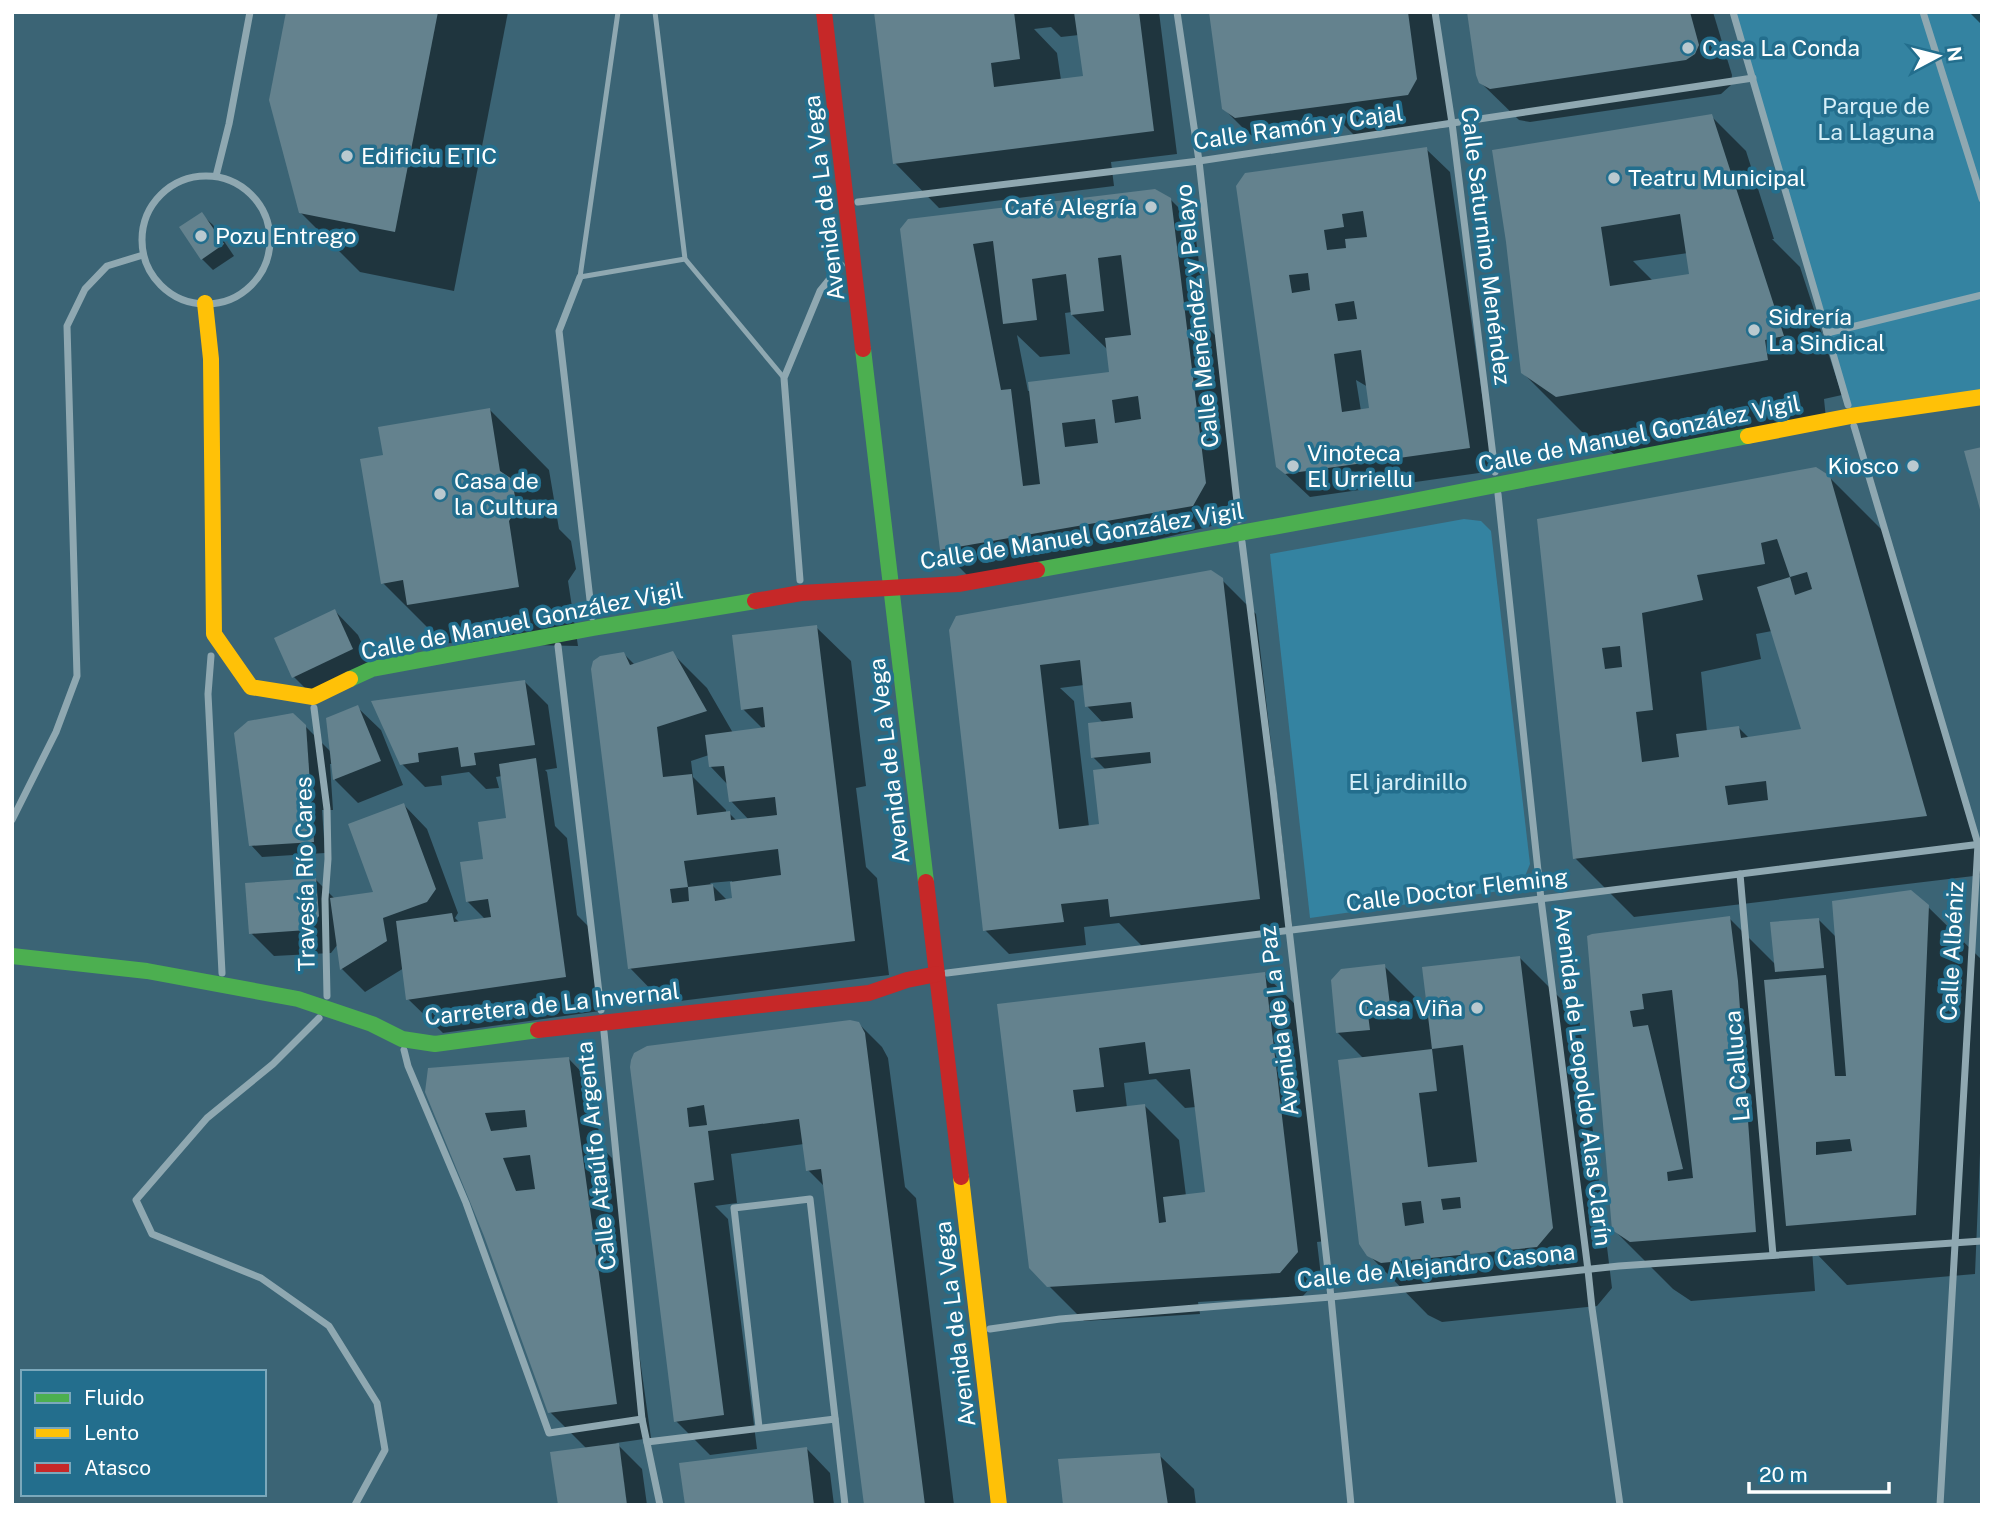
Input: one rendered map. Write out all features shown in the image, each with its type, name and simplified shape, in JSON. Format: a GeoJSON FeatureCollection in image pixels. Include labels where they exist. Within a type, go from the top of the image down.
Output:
{"type":"FeatureCollection","features":[{"type":"Feature","properties":{"kind":"street"},"geometry":{"type":"LineString","coordinates":[[216,176],[229,124],[250,12]]}},
{"type":"Feature","properties":{"kind":"street","name":"Avenida de La Vega"},"geometry":{"type":"LineString","coordinates":[[824,12],[999,1505]]}},
{"type":"Feature","properties":{"kind":"street","name":"Calle Menéndez y Pelayo"},"geometry":{"type":"LineString","coordinates":[[1177,12],[1199,161],[1240,533]]}},
{"type":"Feature","properties":{"kind":"street","name":"Calle Saturnino Menéndez"},"geometry":{"type":"LineString","coordinates":[[1435,12],[1452,124],[1497,484]]}},
{"type":"Feature","properties":{"kind":"street","name":"Calle Albéniz"},"geometry":{"type":"LineString","coordinates":[[1733,12],[1980,844],[1940,1505]]}},
{"type":"Feature","properties":{"kind":"street"},"geometry":{"type":"LineString","coordinates":[[1923,12],[1982,199]]}},
{"type":"Feature","properties":{"kind":"street","name":"Calle Ramón y Cajal"},"geometry":{"type":"LineString","coordinates":[[847,203],[1199,161],[1753,79]]}},
{"type":"Feature","properties":{"kind":"street"},"geometry":{"type":"LineString","coordinates":[[216,176],[239,184],[258,201],[269,224],[270,250],[261,274],[244,292],[221,303],[196,304],[172,295],[153,278],[143,255],[142,229],[151,205],[167,187],[190,177],[216,176]]}},
{"type":"Feature","properties":{"kind":"street"},"geometry":{"type":"LineString","coordinates":[[801,593],[784,377],[820,291],[853,251]]}},
{"type":"Feature","properties":{"kind":"street"},"geometry":{"type":"LineString","coordinates":[[12,820],[56,732],[77,676],[67,326],[85,289],[107,266],[143,255]]}},
{"type":"Feature","properties":{"kind":"street"},"geometry":{"type":"LineString","coordinates":[[580,277],[559,331],[593,628]]}},
{"type":"Feature","properties":{"kind":"street"},"geometry":{"type":"LineString","coordinates":[[1827,334],[1982,295]]}},
{"type":"Feature","properties":{"kind":"street"},"geometry":{"type":"LineString","coordinates":[[205,303],[211,359],[214,635],[208,694],[223,985]]}},
{"type":"Feature","properties":{"kind":"street","name":"Calle de Manuel González Vigil"},"geometry":{"type":"LineString","coordinates":[[313,697],[372,669],[593,628],[801,593],[958,584],[1852,416],[1982,397]]}},
{"type":"Feature","properties":{"kind":"street","name":"Avenida de Leopoldo Alas Clarín"},"geometry":{"type":"LineString","coordinates":[[1497,484],[1541,899],[1591,1308],[1619,1505]]}},
{"type":"Feature","properties":{"kind":"street","name":"Avenida de La Paz"},"geometry":{"type":"LineString","coordinates":[[1240,533],[1273,789],[1331,1297],[1351,1505]]}},
{"type":"Feature","properties":{"kind":"street"},"geometry":{"type":"LineString","coordinates":[[214,635],[251,687],[313,697]]}},
{"type":"Feature","properties":{"kind":"street","name":"Calle Ataúlfo Argenta"},"geometry":{"type":"LineString","coordinates":[[556,635],[603,1022],[642,1419],[660,1505]]}},
{"type":"Feature","properties":{"kind":"street","name":"Travesía Río Cares"},"geometry":{"type":"LineString","coordinates":[[313,697],[327,809],[328,859],[325,899],[328,1009]]}},
{"type":"Feature","properties":{"kind":"street","name":"Calle Doctor Fleming"},"geometry":{"type":"LineString","coordinates":[[937,974],[1980,844]]}},
{"type":"Feature","properties":{"kind":"street","name":"La Calluca"},"geometry":{"type":"LineString","coordinates":[[1740,874],[1773,1255]]}},
{"type":"Feature","properties":{"kind":"street","name":"Carretera de La Invernal"},"geometry":{"type":"LineString","coordinates":[[12,956],[147,971],[298,999],[372,1024],[402,1039],[435,1044],[603,1022],[869,993],[907,980],[937,974]]}},
{"type":"Feature","properties":{"kind":"street"},"geometry":{"type":"LineString","coordinates":[[328,1009],[273,1064],[206,1118],[136,1200],[152,1234],[261,1278],[329,1326],[377,1403],[385,1450],[355,1505]]}},
{"type":"Feature","properties":{"kind":"street"},"geometry":{"type":"LineString","coordinates":[[402,1039],[408,1066],[466,1203],[549,1433],[642,1419]]}},
{"type":"Feature","properties":{"kind":"street"},"geometry":{"type":"LineString","coordinates":[[759,1427],[734,1208],[810,1199],[845,1505]]}},
{"type":"Feature","properties":{"kind":"street","name":"Calle de Alejandro Casona"},"geometry":{"type":"LineString","coordinates":[[979,1331],[1060,1319],[1331,1297],[1588,1269],[1982,1241]]}},
{"type":"Feature","properties":{"kind":"street"},"geometry":{"type":"LineString","coordinates":[[647,1442],[835,1419]]}},
{"type":"Feature","properties":{"kind":"lane"},"geometry":{"type":"LineString","coordinates":[[618,12],[580,277],[685,259]]}},
{"type":"Feature","properties":{"kind":"lane"},"geometry":{"type":"LineString","coordinates":[[655,12],[685,259],[784,377]]}},
{"type":"Feature","properties":{"kind":"green space","name":"Parque de La Llaguna"},"geometry":{"type":"Polygon","coordinates":[[[1733,12],[1982,12],[1982,397],[1851,416],[1733,12]]]}},
{"type":"Feature","properties":{"kind":"green space","name":"El jardinillo"},"geometry":{"type":"Polygon","coordinates":[[[1464,519],[1481,521],[1491,531],[1530,864],[1523,881],[1514,889],[1310,918],[1270,554],[1464,519]]]}},
{"type":"Feature","properties":{"kind":"building","name":"Edificiu ETIC"},"geometry":{"type":"Polygon","coordinates":[[[286,12],[438,12],[395,232],[299,213],[269,100],[286,12]]]}},
{"type":"Feature","properties":{"kind":"building"},"geometry":{"type":"Polygon","coordinates":[[[874,12],[1014,12],[1020,59],[991,63],[994,87],[1083,76],[1074,12],[1139,12],[1154,131],[893,164],[874,12]]]}},
{"type":"Feature","properties":{"kind":"building"},"geometry":{"type":"Polygon","coordinates":[[[1209,12],[1408,12],[1417,79],[1408,95],[1235,118],[1222,109],[1209,12]]]}},
{"type":"Feature","properties":{"kind":"building"},"geometry":{"type":"Polygon","coordinates":[[[1467,12],[1690,12],[1699,45],[1695,54],[1686,60],[1490,89],[1479,83],[1476,75],[1467,12]]]}},
{"type":"Feature","properties":{"kind":"building"},"geometry":{"type":"Polygon","coordinates":[[[1712,114],[1784,336],[1765,340],[1768,360],[1556,397],[1521,373],[1492,150],[1712,114]],[[1680,214],[1601,227],[1610,286],[1689,274],[1680,214]]]}},
{"type":"Feature","properties":{"kind":"building"},"geometry":{"type":"Polygon","coordinates":[[[1427,147],[1470,448],[1285,474],[1276,467],[1236,186],[1245,173],[1427,147]],[[1363,211],[1342,214],[1344,227],[1324,230],[1327,250],[1346,248],[1345,239],[1367,237],[1363,211]],[[1308,273],[1289,275],[1292,293],[1310,290],[1308,273]],[[1354,301],[1335,304],[1338,321],[1357,319],[1354,301]],[[1361,350],[1334,354],[1342,412],[1369,408],[1361,350]]]}},
{"type":"Feature","properties":{"kind":"building"},"geometry":{"type":"Polygon","coordinates":[[[1155,189],[1171,198],[1206,483],[1193,506],[940,550],[900,229],[908,219],[1155,189]],[[993,241],[973,244],[1001,390],[1011,389],[1023,486],[1040,484],[1028,382],[1109,372],[1105,338],[1131,335],[1121,255],[1098,258],[1104,311],[1071,315],[1066,274],[1032,279],[1037,320],[1003,324],[993,241]],[[1138,396],[1112,400],[1115,423],[1141,419],[1138,396]],[[1095,419],[1062,423],[1065,447],[1098,443],[1095,419]]]}},
{"type":"Feature","properties":{"kind":"building","name":"Pozu Entrego"},"geometry":{"type":"Polygon","coordinates":[[[202,212],[224,244],[201,260],[179,227],[202,212]]]}},
{"type":"Feature","properties":{"kind":"building","name":"Casa de la Cultura"},"geometry":{"type":"Polygon","coordinates":[[[490,408],[500,471],[512,479],[517,509],[509,521],[519,587],[407,605],[403,580],[381,584],[360,459],[383,455],[378,427],[490,408]]]}},
{"type":"Feature","properties":{"kind":"building"},"geometry":{"type":"Polygon","coordinates":[[[1982,447],[1982,513],[1981,513],[1964,451],[1982,447]]]}},
{"type":"Feature","properties":{"kind":"building"},"geometry":{"type":"Polygon","coordinates":[[[1816,467],[1830,476],[1927,816],[1573,859],[1537,519],[1816,467]],[[1777,539],[1761,543],[1765,564],[1697,575],[1703,600],[1642,613],[1653,710],[1636,712],[1642,762],[1679,757],[1676,734],[1739,726],[1741,738],[1801,729],[1757,587],[1790,577],[1777,539]],[[1807,572],[1790,577],[1795,595],[1812,589],[1807,572]],[[1620,646],[1602,648],[1605,669],[1622,667],[1620,646]],[[1766,781],[1725,786],[1728,805],[1768,800],[1766,781]]]}},
{"type":"Feature","properties":{"kind":"building"},"geometry":{"type":"Polygon","coordinates":[[[1211,570],[1223,578],[1260,899],[1110,917],[1108,899],[1061,904],[1064,922],[983,931],[949,630],[956,616],[1211,570]],[[1080,660],[1040,665],[1059,829],[1099,824],[1093,770],[1151,763],[1150,752],[1091,758],[1088,723],[1133,718],[1131,702],[1085,707],[1080,660]]]}},
{"type":"Feature","properties":{"kind":"building"},"geometry":{"type":"Polygon","coordinates":[[[335,609],[353,649],[292,678],[274,638],[335,609]]]}},
{"type":"Feature","properties":{"kind":"building"},"geometry":{"type":"Polygon","coordinates":[[[817,625],[855,941],[628,969],[591,669],[593,661],[600,656],[624,652],[630,665],[673,651],[707,711],[657,727],[663,777],[692,774],[697,815],[730,811],[731,820],[777,815],[775,797],[729,802],[724,766],[709,767],[705,735],[765,727],[763,707],[741,710],[732,635],[817,625]],[[778,849],[684,861],[688,887],[713,884],[715,901],[732,898],[730,882],[781,875],[778,849]],[[688,887],[670,889],[672,903],[689,901],[688,887]]]}},
{"type":"Feature","properties":{"kind":"building"},"geometry":{"type":"Polygon","coordinates":[[[525,680],[535,745],[474,753],[476,765],[461,767],[458,747],[418,753],[419,762],[400,765],[371,701],[525,680]]]}},
{"type":"Feature","properties":{"kind":"building"},"geometry":{"type":"Polygon","coordinates":[[[358,705],[381,761],[333,780],[326,718],[358,705]]]}},
{"type":"Feature","properties":{"kind":"building"},"geometry":{"type":"Polygon","coordinates":[[[293,713],[306,725],[314,842],[249,846],[234,733],[248,721],[293,713]]]}},
{"type":"Feature","properties":{"kind":"building"},"geometry":{"type":"Polygon","coordinates":[[[536,758],[566,977],[406,1000],[396,921],[452,913],[454,922],[491,917],[488,899],[466,902],[460,862],[483,859],[478,822],[506,818],[499,764],[536,758]]]}},
{"type":"Feature","properties":{"kind":"building"},"geometry":{"type":"Polygon","coordinates":[[[404,803],[436,889],[427,902],[383,918],[387,941],[340,970],[330,898],[373,892],[348,824],[404,803]]]}},
{"type":"Feature","properties":{"kind":"building"},"geometry":{"type":"Polygon","coordinates":[[[316,878],[319,916],[307,930],[249,934],[245,883],[316,878]]]}},
{"type":"Feature","properties":{"kind":"building"},"geometry":{"type":"Polygon","coordinates":[[[1911,890],[1929,905],[1916,1215],[1786,1226],[1764,980],[1826,975],[1835,1076],[1846,1076],[1832,901],[1911,890]],[[1850,1139],[1816,1142],[1816,1155],[1852,1151],[1850,1139]]]}},
{"type":"Feature","properties":{"kind":"building"},"geometry":{"type":"Polygon","coordinates":[[[1730,916],[1738,981],[1756,1232],[1630,1242],[1612,1230],[1587,936],[1730,916]],[[1672,990],[1642,994],[1644,1009],[1630,1011],[1633,1027],[1648,1025],[1683,1169],[1667,1172],[1668,1181],[1693,1178],[1672,990]]]}},
{"type":"Feature","properties":{"kind":"building"},"geometry":{"type":"Polygon","coordinates":[[[1819,918],[1824,968],[1775,972],[1770,922],[1819,918]]]}},
{"type":"Feature","properties":{"kind":"building"},"geometry":{"type":"Polygon","coordinates":[[[1520,956],[1553,1228],[1537,1247],[1381,1263],[1367,1256],[1359,1244],[1338,1060],[1432,1049],[1422,967],[1520,956]],[[1463,1045],[1432,1049],[1437,1091],[1419,1093],[1428,1167],[1477,1162],[1463,1045]],[[1460,1197],[1441,1199],[1443,1210],[1461,1208],[1460,1197]],[[1421,1201],[1402,1203],[1405,1226],[1424,1223],[1421,1201]]]}},
{"type":"Feature","properties":{"kind":"building"},"geometry":{"type":"Polygon","coordinates":[[[1385,964],[1390,1005],[1367,1007],[1370,1030],[1336,1033],[1331,980],[1341,969],[1385,964]]]}},
{"type":"Feature","properties":{"kind":"building"},"geometry":{"type":"Polygon","coordinates":[[[1265,972],[1298,1252],[1280,1273],[1047,1287],[1029,1268],[997,1004],[1265,972]],[[1145,1042],[1099,1048],[1104,1087],[1073,1090],[1076,1112],[1145,1104],[1159,1223],[1166,1222],[1163,1197],[1205,1192],[1190,1069],[1149,1074],[1145,1042]]]}},
{"type":"Feature","properties":{"kind":"building"},"geometry":{"type":"Polygon","coordinates":[[[850,1020],[859,1022],[865,1033],[925,1505],[864,1505],[821,1169],[806,1171],[799,1119],[708,1131],[714,1180],[694,1183],[724,1415],[674,1422],[630,1067],[634,1053],[647,1046],[850,1020]],[[704,1105],[687,1108],[689,1127],[707,1125],[704,1105]]]}},
{"type":"Feature","properties":{"kind":"building"},"geometry":{"type":"Polygon","coordinates":[[[569,1057],[617,1404],[548,1413],[484,1236],[425,1092],[428,1068],[569,1057]],[[525,1110],[485,1113],[491,1131],[527,1127],[525,1110]],[[530,1155],[503,1158],[516,1191],[535,1189],[530,1155]]]}},
{"type":"Feature","properties":{"kind":"building"},"geometry":{"type":"Polygon","coordinates":[[[619,1443],[627,1505],[558,1505],[550,1452],[619,1443]]]}},
{"type":"Feature","properties":{"kind":"building"},"geometry":{"type":"Polygon","coordinates":[[[807,1447],[814,1505],[685,1505],[679,1463],[807,1447]]]}},
{"type":"Feature","properties":{"kind":"building"},"geometry":{"type":"Polygon","coordinates":[[[1160,1453],[1168,1505],[1063,1505],[1058,1459],[1160,1453]]]}},
{"type":"Feature","properties":{"kind":"traffic: fast"},"geometry":{"type":"LineString","coordinates":[[863,349],[926,882]]}},
{"type":"Feature","properties":{"kind":"traffic: fast"},"geometry":{"type":"LineString","coordinates":[[1037,570],[1748,436]]}},
{"type":"Feature","properties":{"kind":"traffic: fast"},"geometry":{"type":"LineString","coordinates":[[350,679],[372,669],[755,601]]}},
{"type":"Feature","properties":{"kind":"traffic: fast"},"geometry":{"type":"LineString","coordinates":[[12,956],[147,971],[298,999],[372,1024],[402,1039],[435,1044],[538,1030]]}},
{"type":"Feature","properties":{"kind":"traffic: slow"},"geometry":{"type":"LineString","coordinates":[[205,303],[211,359],[214,634],[251,687],[313,697],[350,679]]}},
{"type":"Feature","properties":{"kind":"traffic: slow"},"geometry":{"type":"LineString","coordinates":[[1748,436],[1851,416],[1982,397]]}},
{"type":"Feature","properties":{"kind":"traffic: slow"},"geometry":{"type":"LineString","coordinates":[[961,1177],[999,1505]]}},
{"type":"Feature","properties":{"kind":"traffic: jam"},"geometry":{"type":"LineString","coordinates":[[824,12],[863,349]]}},
{"type":"Feature","properties":{"kind":"traffic: jam"},"geometry":{"type":"LineString","coordinates":[[755,601],[801,593],[958,584],[1037,570]]}},
{"type":"Feature","properties":{"kind":"traffic: jam"},"geometry":{"type":"LineString","coordinates":[[926,882],[961,1177]]}},
{"type":"Feature","properties":{"kind":"traffic: jam"},"geometry":{"type":"LineString","coordinates":[[538,1030],[869,993],[907,980],[937,974]]}},
{"type":"Feature","properties":{"kind":"place","name":"Casa La Conda"},"geometry":{"type":"Point","coordinates":[1688,48]}},
{"type":"Feature","properties":{"kind":"place","name":"Edificiu ETIC"},"geometry":{"type":"Point","coordinates":[347,156]}},
{"type":"Feature","properties":{"kind":"place","name":"Teatru Municipal"},"geometry":{"type":"Point","coordinates":[1614,178]}},
{"type":"Feature","properties":{"kind":"place","name":"Café Alegría"},"geometry":{"type":"Point","coordinates":[1151,207]}},
{"type":"Feature","properties":{"kind":"place","name":"Pozu Entrego"},"geometry":{"type":"Point","coordinates":[201,236]}},
{"type":"Feature","properties":{"kind":"place","name":"Sidrería La Sindical"},"geometry":{"type":"Point","coordinates":[1754,330]}},
{"type":"Feature","properties":{"kind":"place","name":"Vinoteca El Urriellu"},"geometry":{"type":"Point","coordinates":[1293,466]}},
{"type":"Feature","properties":{"kind":"place","name":"Kiosco"},"geometry":{"type":"Point","coordinates":[1913,466]}},
{"type":"Feature","properties":{"kind":"place","name":"Casa de la Cultura"},"geometry":{"type":"Point","coordinates":[440,494]}},
{"type":"Feature","properties":{"kind":"place","name":"Casa Viña"},"geometry":{"type":"Point","coordinates":[1477,1008]}}]}
